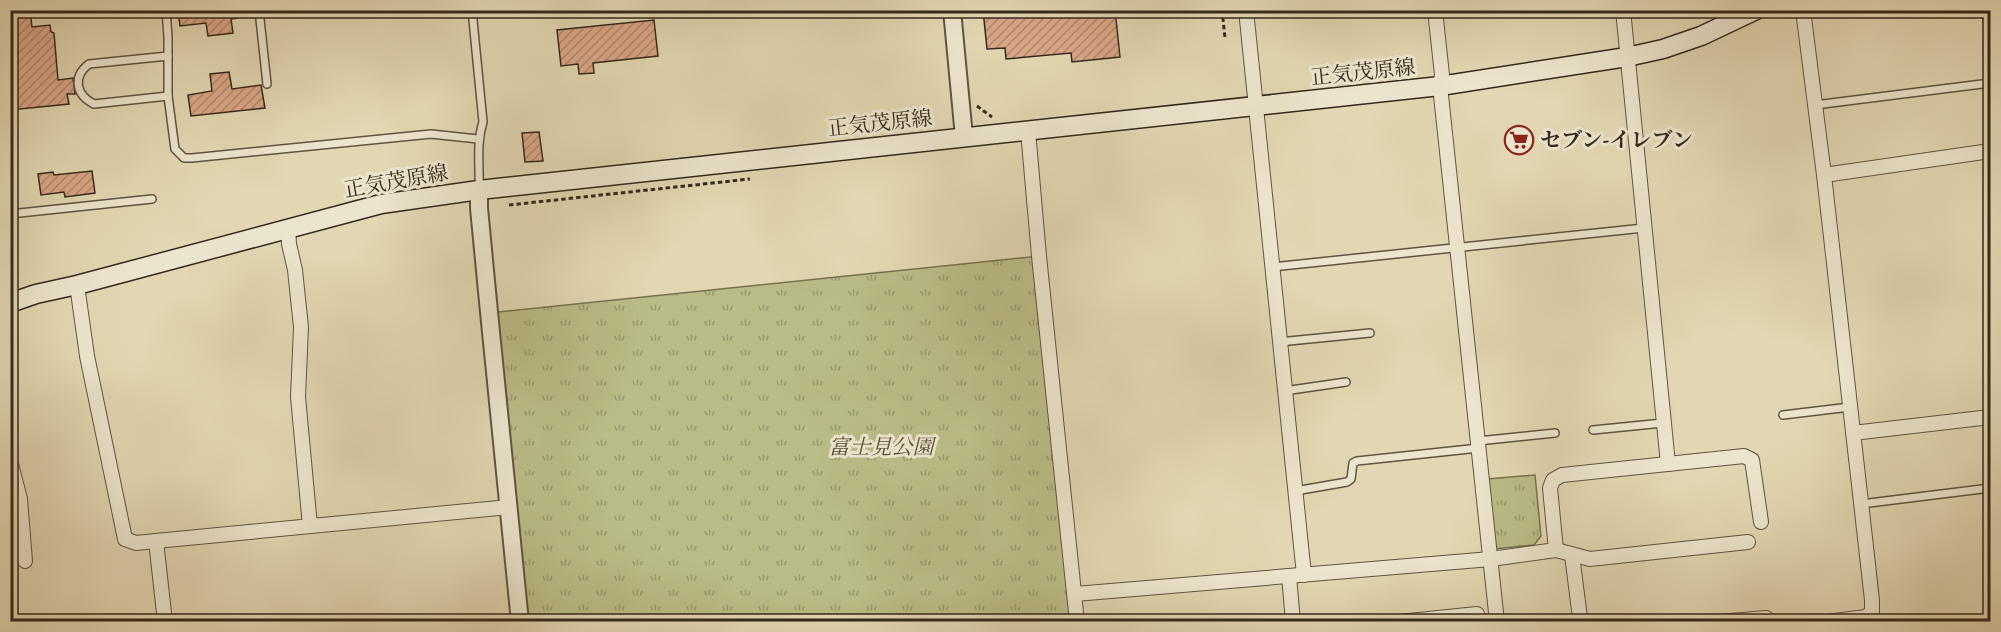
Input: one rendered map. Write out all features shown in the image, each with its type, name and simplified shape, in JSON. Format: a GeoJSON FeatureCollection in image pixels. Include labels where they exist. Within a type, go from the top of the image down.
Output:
{"type":"FeatureCollection","features":[{"type":"Feature","properties":{"kind":"main road","name":"正気茂原線"},"geometry":{"type":"LineString","coordinates":[[10,303],[36,294],[381,204],[479,190],[1440,86],[1628,57],[1663,49],[1701,36],[1737,16],[1756,10]]}},
{"type":"Feature","properties":{"kind":"street"},"geometry":{"type":"LineString","coordinates":[[952,10],[964,137]]}},
{"type":"Feature","properties":{"kind":"street"},"geometry":{"type":"LineString","coordinates":[[1246,10],[1304,575]]}},
{"type":"Feature","properties":{"kind":"street"},"geometry":{"type":"LineString","coordinates":[[1435,10],[1442,75],[1440,86],[1497,621]]}},
{"type":"Feature","properties":{"kind":"street"},"geometry":{"type":"LineString","coordinates":[[1623,10],[1668,464]]}},
{"type":"Feature","properties":{"kind":"street"},"geometry":{"type":"LineString","coordinates":[[1803,10],[1824,175],[1872,612],[1866,617],[1827,621]]}},
{"type":"Feature","properties":{"kind":"street"},"geometry":{"type":"LineString","coordinates":[[1989,10],[1990,19]]}},
{"type":"Feature","properties":{"kind":"street"},"geometry":{"type":"LineString","coordinates":[[1028,130],[1077,621]]}},
{"type":"Feature","properties":{"kind":"street"},"geometry":{"type":"LineString","coordinates":[[1824,175],[1990,151]]}},
{"type":"Feature","properties":{"kind":"street"},"geometry":{"type":"LineString","coordinates":[[479,190],[481,232],[520,621]]}},
{"type":"Feature","properties":{"kind":"street"},"geometry":{"type":"LineString","coordinates":[[288,228],[301,327],[298,397],[310,526]]}},
{"type":"Feature","properties":{"kind":"street"},"geometry":{"type":"LineString","coordinates":[[77,285],[87,356],[125,538],[136,543],[508,507]]}},
{"type":"Feature","properties":{"kind":"street"},"geometry":{"type":"LineString","coordinates":[[1852,433],[1990,417]]}},
{"type":"Feature","properties":{"kind":"street"},"geometry":{"type":"LineString","coordinates":[[1556,550],[1550,488],[1553,480],[1562,475],[1744,456],[1752,460],[1761,522]]}},
{"type":"Feature","properties":{"kind":"street"},"geometry":{"type":"LineString","coordinates":[[10,460],[20,499],[25,561]]}},
{"type":"Feature","properties":{"kind":"street"},"geometry":{"type":"LineString","coordinates":[[156,541],[165,621]]}},
{"type":"Feature","properties":{"kind":"street"},"geometry":{"type":"LineString","coordinates":[[1075,594],[1491,559],[1556,550],[1590,559],[1748,542]]}},
{"type":"Feature","properties":{"kind":"street"},"geometry":{"type":"LineString","coordinates":[[1572,555],[1580,618],[1584,621]]}},
{"type":"Feature","properties":{"kind":"street"},"geometry":{"type":"LineString","coordinates":[[1289,576],[1293,621]]}},
{"type":"Feature","properties":{"kind":"street"},"geometry":{"type":"LineString","coordinates":[[1399,621],[1477,614],[1478,621]]}},
{"type":"Feature","properties":{"kind":"street"},"geometry":{"type":"LineString","coordinates":[[1719,621],[1766,618],[1770,621]]}},
{"type":"Feature","properties":{"kind":"lane"},"geometry":{"type":"LineString","coordinates":[[166,10],[168,96],[175,149],[184,158],[431,134],[478,139]]}},
{"type":"Feature","properties":{"kind":"lane"},"geometry":{"type":"LineString","coordinates":[[259,10],[267,84]]}},
{"type":"Feature","properties":{"kind":"lane"},"geometry":{"type":"LineString","coordinates":[[472,10],[483,122],[478,139],[479,190]]}},
{"type":"Feature","properties":{"kind":"lane"},"geometry":{"type":"LineString","coordinates":[[168,56],[88,64],[78,76],[81,94],[94,104],[168,96]]}},
{"type":"Feature","properties":{"kind":"lane"},"geometry":{"type":"LineString","coordinates":[[1815,105],[1990,82]]}},
{"type":"Feature","properties":{"kind":"lane"},"geometry":{"type":"LineString","coordinates":[[10,214],[152,199]]}},
{"type":"Feature","properties":{"kind":"lane"},"geometry":{"type":"LineString","coordinates":[[1272,267],[1644,228]]}},
{"type":"Feature","properties":{"kind":"lane"},"geometry":{"type":"LineString","coordinates":[[1279,342],[1370,333]]}},
{"type":"Feature","properties":{"kind":"lane"},"geometry":{"type":"LineString","coordinates":[[1284,391],[1346,382]]}},
{"type":"Feature","properties":{"kind":"lane"},"geometry":{"type":"LineString","coordinates":[[1783,415],[1850,407]]}},
{"type":"Feature","properties":{"kind":"lane"},"geometry":{"type":"LineString","coordinates":[[1593,430],[1663,423]]}},
{"type":"Feature","properties":{"kind":"lane"},"geometry":{"type":"LineString","coordinates":[[1295,491],[1347,482],[1351,479],[1353,463],[1357,461],[1555,433]]}},
{"type":"Feature","properties":{"kind":"lane"},"geometry":{"type":"LineString","coordinates":[[1861,504],[1990,488]]}},
{"type":"Feature","properties":{"kind":"path"},"geometry":{"type":"LineString","coordinates":[[1222,10],[1225,38]]}},
{"type":"Feature","properties":{"kind":"green space","name":"富士見公園"},"geometry":{"type":"Polygon","coordinates":[[[1039,256],[1074,621],[520,621],[489,313],[1039,256]]]}},
{"type":"Feature","properties":{"kind":"green space"},"geometry":{"type":"Polygon","coordinates":[[[1535,475],[1541,536],[1534,545],[1494,549],[1487,479],[1535,475]]]}},
{"type":"Feature","properties":{"kind":"building"},"geometry":{"type":"Polygon","coordinates":[[[10,10],[30,10],[32,27],[50,25],[51,32],[54,33],[58,80],[73,78],[75,94],[67,94],[69,104],[10,110],[10,10]]]}},
{"type":"Feature","properties":{"kind":"building"},"geometry":{"type":"Polygon","coordinates":[[[178,10],[238,10],[238,18],[231,19],[233,33],[208,36],[206,23],[180,26],[178,10]]]}},
{"type":"Feature","properties":{"kind":"building"},"geometry":{"type":"Polygon","coordinates":[[[983,10],[1115,10],[1120,57],[1072,62],[1071,53],[1006,59],[1005,48],[987,49],[983,10]]]}},
{"type":"Feature","properties":{"kind":"building"},"geometry":{"type":"Polygon","coordinates":[[[654,20],[658,56],[593,63],[594,73],[579,74],[578,64],[561,66],[557,30],[654,20]]]}},
{"type":"Feature","properties":{"kind":"building"},"geometry":{"type":"Polygon","coordinates":[[[229,72],[232,89],[261,85],[265,108],[191,116],[188,95],[212,91],[210,74],[229,72]]]}},
{"type":"Feature","properties":{"kind":"building"},"geometry":{"type":"Polygon","coordinates":[[[539,132],[543,161],[525,162],[522,133],[539,132]]]}},
{"type":"Feature","properties":{"kind":"building"},"geometry":{"type":"Polygon","coordinates":[[[92,171],[95,193],[65,197],[64,192],[41,195],[38,174],[53,172],[54,175],[92,171]]]}},
{"type":"Feature","properties":{"kind":"place","name":"セブン-イレブン"},"geometry":{"type":"Point","coordinates":[1519,140]}}]}
